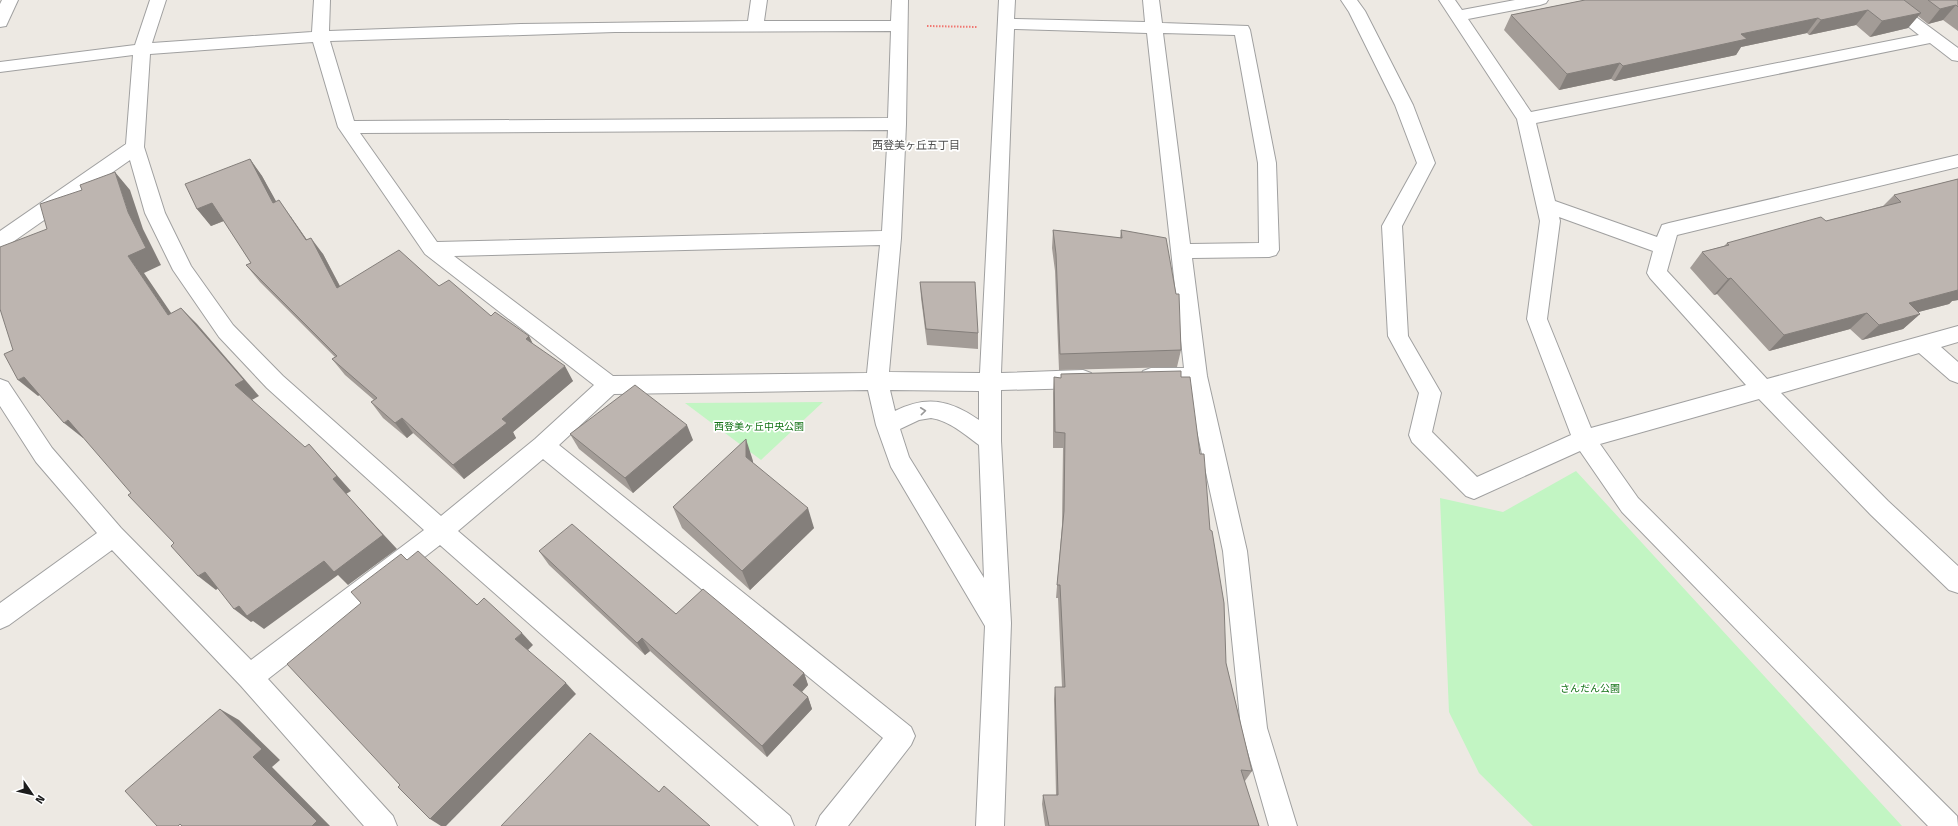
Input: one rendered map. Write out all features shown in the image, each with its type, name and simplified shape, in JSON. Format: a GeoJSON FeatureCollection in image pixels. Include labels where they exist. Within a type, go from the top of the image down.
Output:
{"type":"FeatureCollection","features":[{"type":"Feature","properties":{"kind":"street"},"geometry":{"type":"LineString","coordinates":[[0,22],[10,0]]}},
{"type":"Feature","properties":{"kind":"street"},"geometry":{"type":"LineString","coordinates":[[158,0],[142,49],[135,147],[155,213],[183,270],[226,331],[275,382],[441,531],[780,826]]}},
{"type":"Feature","properties":{"kind":"street"},"geometry":{"type":"LineString","coordinates":[[322,0],[320,36],[347,127],[432,249],[609,385],[877,381],[990,382],[1101,379]]}},
{"type":"Feature","properties":{"kind":"street"},"geometry":{"type":"LineString","coordinates":[[755,26],[759,0]]}},
{"type":"Feature","properties":{"kind":"street"},"geometry":{"type":"LineString","coordinates":[[900,0],[898,26],[898,124],[891,238],[877,381],[887,425],[899,460],[998,623]]}},
{"type":"Feature","properties":{"kind":"street"},"geometry":{"type":"LineString","coordinates":[[990,826],[998,623],[990,441],[990,382],[1007,0]]}},
{"type":"Feature","properties":{"kind":"street"},"geometry":{"type":"LineString","coordinates":[[1151,0],[1196,376],[1236,551],[1254,728],[1283,826]]}},
{"type":"Feature","properties":{"kind":"street"},"geometry":{"type":"LineString","coordinates":[[1349,0],[1357,11],[1404,105],[1426,163],[1392,226],[1398,336],[1430,393],[1420,435],[1474,489],[1584,439],[1958,334]]}},
{"type":"Feature","properties":{"kind":"street"},"geometry":{"type":"LineString","coordinates":[[1540,0],[1453,8],[1526,119],[1550,221],[1537,319],[1584,439],[1630,505],[1947,826]]}},
{"type":"Feature","properties":{"kind":"street"},"geometry":{"type":"LineString","coordinates":[[1884,0],[1958,56]]}},
{"type":"Feature","properties":{"kind":"street"},"geometry":{"type":"LineString","coordinates":[[1006,24],[1242,30],[1267,164],[1269,250],[1181,251]]}},
{"type":"Feature","properties":{"kind":"street"},"geometry":{"type":"LineString","coordinates":[[0,67],[142,49],[320,36],[520,29],[898,26]]}},
{"type":"Feature","properties":{"kind":"street"},"geometry":{"type":"LineString","coordinates":[[1526,119],[1933,37]]}},
{"type":"Feature","properties":{"kind":"street"},"geometry":{"type":"LineString","coordinates":[[347,127],[898,124]]}},
{"type":"Feature","properties":{"kind":"street"},"geometry":{"type":"LineString","coordinates":[[0,241],[135,147]]}},
{"type":"Feature","properties":{"kind":"street"},"geometry":{"type":"LineString","coordinates":[[1958,161],[1669,230],[1657,273],[1763,389],[1915,542],[1958,582]]}},
{"type":"Feature","properties":{"kind":"street"},"geometry":{"type":"LineString","coordinates":[[1546,205],[1664,247]]}},
{"type":"Feature","properties":{"kind":"street"},"geometry":{"type":"LineString","coordinates":[[432,249],[891,238]]}},
{"type":"Feature","properties":{"kind":"street"},"geometry":{"type":"LineString","coordinates":[[1923,344],[1958,374]]}},
{"type":"Feature","properties":{"kind":"street"},"geometry":{"type":"LineString","coordinates":[[1133,378],[1196,376]]}},
{"type":"Feature","properties":{"kind":"street"},"geometry":{"type":"LineString","coordinates":[[250,677],[441,531],[543,446],[609,385]]}},
{"type":"Feature","properties":{"kind":"street"},"geometry":{"type":"LineString","coordinates":[[0,388],[44,455],[113,535],[250,677],[383,826]]}},
{"type":"Feature","properties":{"kind":"street"},"geometry":{"type":"LineString","coordinates":[[887,425],[921,410],[944,411],[969,425],[990,441]]}},
{"type":"Feature","properties":{"kind":"street"},"geometry":{"type":"LineString","coordinates":[[543,446],[902,736],[830,826]]}},
{"type":"Feature","properties":{"kind":"street"},"geometry":{"type":"LineString","coordinates":[[0,617],[113,535]]}},
{"type":"Feature","properties":{"kind":"path"},"geometry":{"type":"LineString","coordinates":[[898,26],[966,27]]}},
{"type":"Feature","properties":{"kind":"green space","name":"西登美ヶ丘中央公園"},"geometry":{"type":"Polygon","coordinates":[[[823,402],[761,460],[685,403],[823,402]]]}},
{"type":"Feature","properties":{"kind":"green space","name":"さんだん公園"},"geometry":{"type":"Polygon","coordinates":[[[1576,471],[1902,826],[1533,826],[1479,773],[1449,712],[1440,498],[1503,512],[1576,471]]]}},
{"type":"Feature","properties":{"kind":"building"},"geometry":{"type":"Polygon","coordinates":[[[1585,0],[1904,0],[1921,13],[1882,21],[1868,10],[1821,20],[1818,18],[1741,34],[1747,39],[1623,66],[1620,63],[1567,74],[1511,15],[1585,0]]]}},
{"type":"Feature","properties":{"kind":"building"},"geometry":{"type":"Polygon","coordinates":[[[1928,0],[1958,0],[1958,7],[1956,5],[1940,9],[1928,0]]]}},
{"type":"Feature","properties":{"kind":"building"},"geometry":{"type":"Polygon","coordinates":[[[250,159],[273,203],[279,200],[306,240],[311,238],[337,288],[399,250],[439,286],[449,280],[491,316],[495,312],[529,336],[526,339],[565,366],[502,419],[507,423],[453,465],[402,418],[395,423],[371,402],[377,398],[332,359],[337,356],[246,265],[251,263],[212,203],[197,209],[185,184],[250,159]]]}},
{"type":"Feature","properties":{"kind":"building"},"geometry":{"type":"Polygon","coordinates":[[[115,172],[128,212],[146,248],[128,256],[168,315],[181,308],[244,380],[235,385],[305,447],[309,444],[337,476],[333,479],[383,535],[334,572],[324,561],[247,616],[239,606],[234,609],[205,572],[198,576],[171,546],[174,543],[128,495],[131,493],[68,420],[64,423],[24,377],[18,380],[4,354],[13,350],[0,309],[0,247],[47,229],[40,204],[82,190],[80,185],[115,172]]]}},
{"type":"Feature","properties":{"kind":"building"},"geometry":{"type":"Polygon","coordinates":[[[1958,179],[1958,290],[1909,303],[1920,314],[1879,325],[1867,313],[1784,335],[1731,278],[1728,279],[1702,252],[1729,245],[1727,243],[1821,217],[1826,221],[1901,202],[1894,195],[1958,179]]]}},
{"type":"Feature","properties":{"kind":"building"},"geometry":{"type":"Polygon","coordinates":[[[1053,230],[1122,238],[1121,230],[1166,238],[1176,294],[1179,294],[1181,350],[1060,354],[1056,254],[1053,230]]]}},
{"type":"Feature","properties":{"kind":"building"},"geometry":{"type":"Polygon","coordinates":[[[920,282],[975,282],[978,333],[926,329],[920,282]]]}},
{"type":"Feature","properties":{"kind":"building"},"geometry":{"type":"Polygon","coordinates":[[[1181,371],[1181,377],[1190,377],[1200,454],[1204,454],[1210,530],[1212,531],[1224,603],[1226,663],[1252,771],[1241,770],[1259,826],[1049,826],[1043,795],[1058,795],[1055,687],[1065,687],[1060,585],[1057,585],[1064,511],[1065,433],[1055,432],[1054,377],[1061,378],[1061,374],[1181,371]]]}},
{"type":"Feature","properties":{"kind":"building"},"geometry":{"type":"Polygon","coordinates":[[[635,385],[687,425],[625,478],[570,434],[635,385]]]}},
{"type":"Feature","properties":{"kind":"building"},"geometry":{"type":"Polygon","coordinates":[[[746,439],[746,457],[808,508],[742,571],[673,507],[746,439]]]}},
{"type":"Feature","properties":{"kind":"building"},"geometry":{"type":"Polygon","coordinates":[[[572,524],[676,614],[703,589],[804,673],[793,685],[808,697],[762,746],[642,638],[637,643],[539,551],[572,524]]]}},
{"type":"Feature","properties":{"kind":"building"},"geometry":{"type":"Polygon","coordinates":[[[418,551],[477,605],[484,598],[522,633],[515,639],[566,683],[430,819],[398,787],[400,785],[287,664],[361,603],[351,592],[401,554],[407,560],[418,551]]]}},
{"type":"Feature","properties":{"kind":"building"},"geometry":{"type":"Polygon","coordinates":[[[220,709],[262,749],[253,757],[317,821],[312,826],[182,826],[180,824],[178,826],[157,826],[125,791],[220,709]]]}},
{"type":"Feature","properties":{"kind":"building"},"geometry":{"type":"Polygon","coordinates":[[[590,733],[659,792],[664,786],[710,826],[501,826],[590,733]]]}},
{"type":"Feature","properties":{"kind":"district","name":"西登美ヶ丘五丁目"},"geometry":{"type":"Point","coordinates":[916,145]}}]}
